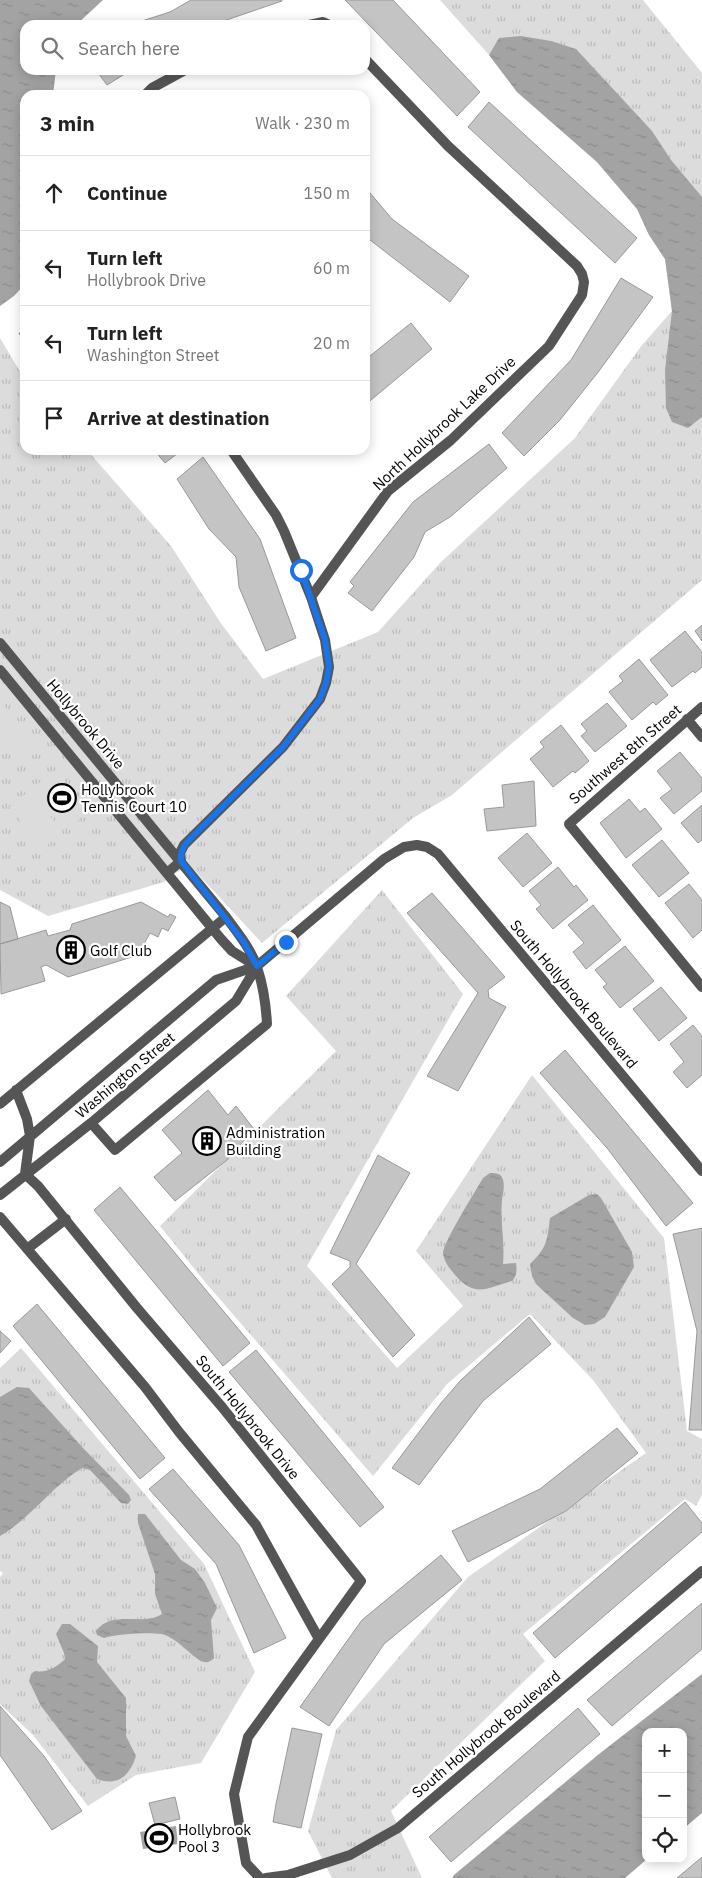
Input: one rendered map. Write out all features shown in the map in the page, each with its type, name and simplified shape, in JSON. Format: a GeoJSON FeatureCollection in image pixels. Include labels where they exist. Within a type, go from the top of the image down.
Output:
{"type":"FeatureCollection","features":[{"type":"Feature","properties":{"kind":"street","name":"North Hollybrook Lake Drive"},"geometry":{"type":"LineString","coordinates":[[311,597],[388,491],[451,440],[549,346],[582,295],[584,282],[577,266],[448,146],[370,64]]}},
{"type":"Feature","properties":{"kind":"street"},"geometry":{"type":"LineString","coordinates":[[150,90],[176,75]]}},
{"type":"Feature","properties":{"kind":"street"},"geometry":{"type":"LineString","coordinates":[[167,873],[181,861],[180,853],[184,845],[283,747],[320,699],[329,667],[328,654],[311,597],[276,515],[234,455]]}},
{"type":"Feature","properties":{"kind":"street","name":"Hollybrook Drive"},"geometry":{"type":"LineString","coordinates":[[0,644],[226,917],[243,941],[257,966],[266,1004],[268,1024],[115,1150],[91,1123]]}},
{"type":"Feature","properties":{"kind":"street"},"geometry":{"type":"LineString","coordinates":[[0,670],[212,929],[232,950],[257,966]]}},
{"type":"Feature","properties":{"kind":"street","name":"Southwest 8th Street"},"geometry":{"type":"LineString","coordinates":[[702,707],[569,824],[702,987]]}},
{"type":"Feature","properties":{"kind":"street"},"geometry":{"type":"LineString","coordinates":[[687,720],[702,737]]}},
{"type":"Feature","properties":{"kind":"street","name":"Washington Street"},"geometry":{"type":"LineString","coordinates":[[0,1195],[91,1123],[236,1001],[257,966],[384,860],[404,847],[417,845]]}},
{"type":"Feature","properties":{"kind":"street","name":"South Hollybrook Boulevard"},"geometry":{"type":"LineString","coordinates":[[417,845],[427,847],[438,854],[702,1172]]}},
{"type":"Feature","properties":{"kind":"street"},"geometry":{"type":"LineString","coordinates":[[0,1104],[226,917]]}},
{"type":"Feature","properties":{"kind":"street","name":"Washington Street"},"geometry":{"type":"LineString","coordinates":[[0,1162],[216,980],[257,966]]}},
{"type":"Feature","properties":{"kind":"street"},"geometry":{"type":"LineString","coordinates":[[16,1090],[30,1136],[26,1174]]}},
{"type":"Feature","properties":{"kind":"street","name":"South Hollybrook Drive"},"geometry":{"type":"LineString","coordinates":[[26,1174],[66,1219],[137,1308],[222,1407],[361,1581],[248,1737],[234,1794],[246,1863],[260,1878]]}},
{"type":"Feature","properties":{"kind":"street"},"geometry":{"type":"LineString","coordinates":[[0,1217],[145,1387],[179,1432],[256,1525],[319,1639]]}},
{"type":"Feature","properties":{"kind":"street"},"geometry":{"type":"LineString","coordinates":[[26,1249],[66,1219]]}},
{"type":"Feature","properties":{"kind":"street","name":"South Hollybrook Boulevard"},"geometry":{"type":"LineString","coordinates":[[266,1878],[288,1875],[350,1854],[398,1828],[702,1572]]}},
{"type":"Feature","properties":{"kind":"green space"},"geometry":{"type":"Polygon","coordinates":[[[440,0],[643,0],[702,73],[702,580],[452,795],[413,818],[262,943],[194,870],[185,869],[164,882],[48,916],[0,890],[0,338],[20,372],[20,455],[91,455],[171,546],[220,622],[263,679],[378,632],[441,562],[575,438],[642,345],[672,311],[665,259],[649,235],[637,209],[597,162],[517,92],[489,55],[440,0]]]}},
{"type":"Feature","properties":{"kind":"green space"},"geometry":{"type":"Polygon","coordinates":[[[2,703],[36,744],[17,761],[0,740],[0,705],[2,703]]]}},
{"type":"Feature","properties":{"kind":"green space","name":"Hollybrook Tennis Court 10"},"geometry":{"type":"Polygon","coordinates":[[[55,770],[89,811],[70,827],[35,786],[55,770]]]}},
{"type":"Feature","properties":{"kind":"green space"},"geometry":{"type":"Polygon","coordinates":[[[29,791],[63,832],[44,848],[9,807],[29,791]]]}},
{"type":"Feature","properties":{"kind":"green space"},"geometry":{"type":"Polygon","coordinates":[[[382,890],[463,994],[307,1266],[397,1368],[463,1306],[416,1251],[532,1075],[664,1238],[687,1431],[702,1439],[702,1495],[696,1506],[685,1499],[523,1634],[545,1661],[391,1811],[422,1878],[332,1878],[308,1831],[336,1730],[468,1577],[646,1453],[593,1380],[530,1314],[447,1384],[373,1476],[205,1282],[160,1226],[336,1051],[286,996],[382,890]]]}},
{"type":"Feature","properties":{"kind":"green space"},"geometry":{"type":"Polygon","coordinates":[[[21,1348],[204,1564],[255,1672],[201,1763],[136,1775],[88,1806],[33,1735],[0,1704],[0,1577],[3,1573],[0,1571],[0,1368],[21,1348]]]}},
{"type":"Feature","properties":{"kind":"water"},"geometry":{"type":"Polygon","coordinates":[[[0,0],[103,0],[81,20],[20,20],[20,75],[55,75],[54,90],[20,90],[20,289],[0,306],[0,0]]]}},
{"type":"Feature","properties":{"kind":"water"},"geometry":{"type":"Polygon","coordinates":[[[521,36],[551,41],[576,49],[652,131],[671,160],[702,197],[702,417],[688,428],[672,422],[666,408],[665,370],[672,311],[665,259],[649,235],[637,209],[597,162],[517,92],[489,55],[499,38],[521,36]]]}},
{"type":"Feature","properties":{"kind":"water"},"geometry":{"type":"Polygon","coordinates":[[[490,1173],[499,1174],[503,1181],[503,1264],[516,1263],[516,1273],[512,1281],[489,1288],[476,1289],[469,1287],[456,1276],[446,1262],[443,1253],[444,1247],[467,1204],[483,1178],[490,1173]]]}},
{"type":"Feature","properties":{"kind":"water"},"geometry":{"type":"Polygon","coordinates":[[[597,1194],[632,1252],[634,1267],[605,1317],[594,1324],[585,1325],[573,1318],[536,1284],[532,1276],[530,1264],[545,1244],[550,1218],[589,1195],[597,1194]]]}},
{"type":"Feature","properties":{"kind":"water"},"geometry":{"type":"Polygon","coordinates":[[[17,1387],[29,1388],[83,1448],[129,1495],[131,1500],[128,1504],[121,1503],[90,1470],[82,1468],[60,1484],[22,1520],[0,1536],[0,1397],[17,1387]]]}},
{"type":"Feature","properties":{"kind":"water"},"geometry":{"type":"Polygon","coordinates":[[[138,1514],[145,1514],[181,1560],[195,1569],[205,1583],[217,1608],[211,1620],[214,1658],[209,1662],[200,1660],[174,1640],[162,1634],[116,1635],[104,1638],[97,1635],[96,1631],[103,1624],[111,1621],[154,1618],[162,1614],[155,1594],[155,1574],[138,1523],[138,1514]]]}},
{"type":"Feature","properties":{"kind":"water"},"geometry":{"type":"Polygon","coordinates":[[[62,1624],[70,1624],[98,1646],[97,1662],[126,1698],[126,1736],[136,1756],[127,1774],[117,1780],[104,1781],[97,1779],[41,1706],[29,1681],[31,1674],[35,1671],[52,1669],[65,1659],[56,1634],[62,1624]]]}},
{"type":"Feature","properties":{"kind":"water"},"geometry":{"type":"Polygon","coordinates":[[[702,1674],[702,1813],[687,1826],[687,1728],[642,1728],[642,1863],[625,1878],[452,1878],[454,1875],[599,1754],[702,1674]]]}},
{"type":"Feature","properties":{"kind":"water","name":"Hollybrook Pool 3"},"geometry":{"type":"Polygon","coordinates":[[[176,1826],[178,1844],[143,1849],[140,1832],[176,1826]]]}},
{"type":"Feature","properties":{"kind":"building"},"geometry":{"type":"Polygon","coordinates":[[[191,0],[282,0],[227,20],[145,20],[170,12],[191,0]]]}},
{"type":"Feature","properties":{"kind":"building"},"geometry":{"type":"Polygon","coordinates":[[[345,0],[393,0],[480,92],[457,116],[370,26],[370,20],[364,20],[345,0]]]}},
{"type":"Feature","properties":{"kind":"building"},"geometry":{"type":"Polygon","coordinates":[[[100,75],[123,75],[107,85],[100,75]]]}},
{"type":"Feature","properties":{"kind":"building"},"geometry":{"type":"Polygon","coordinates":[[[489,102],[637,238],[615,263],[468,127],[489,102]]]}},
{"type":"Feature","properties":{"kind":"building"},"geometry":{"type":"Polygon","coordinates":[[[370,193],[392,219],[469,276],[450,302],[370,240],[370,193]]]}},
{"type":"Feature","properties":{"kind":"building"},"geometry":{"type":"Polygon","coordinates":[[[621,278],[653,297],[599,371],[560,420],[524,456],[502,433],[571,360],[621,278]]]}},
{"type":"Feature","properties":{"kind":"building"},"geometry":{"type":"Polygon","coordinates":[[[411,323],[432,349],[370,401],[370,356],[411,323]]]}},
{"type":"Feature","properties":{"kind":"building"},"geometry":{"type":"Polygon","coordinates":[[[489,444],[507,468],[450,517],[425,532],[414,557],[372,611],[348,593],[354,586],[350,582],[413,502],[489,444]]]}},
{"type":"Feature","properties":{"kind":"building"},"geometry":{"type":"Polygon","coordinates":[[[158,455],[175,455],[165,463],[158,455]]]}},
{"type":"Feature","properties":{"kind":"building"},"geometry":{"type":"Polygon","coordinates":[[[203,457],[260,539],[296,638],[266,651],[239,587],[236,557],[209,529],[177,479],[203,457]]]}},
{"type":"Feature","properties":{"kind":"building"},"geometry":{"type":"Polygon","coordinates":[[[702,625],[702,641],[695,631],[702,625]]]}},
{"type":"Feature","properties":{"kind":"building"},"geometry":{"type":"Polygon","coordinates":[[[685,631],[702,652],[702,667],[695,673],[693,671],[672,687],[650,660],[685,631]]]}},
{"type":"Feature","properties":{"kind":"building"},"geometry":{"type":"Polygon","coordinates":[[[639,659],[668,695],[656,705],[653,702],[632,720],[609,692],[623,681],[619,676],[639,659]]]}},
{"type":"Feature","properties":{"kind":"building"},"geometry":{"type":"Polygon","coordinates":[[[607,703],[627,726],[595,752],[581,736],[587,731],[581,724],[607,703]]]}},
{"type":"Feature","properties":{"kind":"building"},"geometry":{"type":"Polygon","coordinates":[[[561,725],[589,761],[575,773],[573,771],[553,787],[530,759],[544,747],[540,742],[561,725]]]}},
{"type":"Feature","properties":{"kind":"building"},"geometry":{"type":"Polygon","coordinates":[[[680,752],[702,778],[702,791],[674,814],[660,798],[672,789],[657,771],[680,752]]]}},
{"type":"Feature","properties":{"kind":"building"},"geometry":{"type":"Polygon","coordinates":[[[534,781],[536,826],[487,831],[484,809],[504,807],[502,785],[534,781]]]}},
{"type":"Feature","properties":{"kind":"building"},"geometry":{"type":"Polygon","coordinates":[[[629,799],[640,812],[645,808],[662,829],[626,858],[600,823],[629,799]]]}},
{"type":"Feature","properties":{"kind":"building"},"geometry":{"type":"Polygon","coordinates":[[[702,805],[702,840],[698,843],[681,823],[702,805]]]}},
{"type":"Feature","properties":{"kind":"building"},"geometry":{"type":"Polygon","coordinates":[[[527,833],[552,863],[523,887],[498,858],[527,833]]]}},
{"type":"Feature","properties":{"kind":"building"},"geometry":{"type":"Polygon","coordinates":[[[662,840],[689,873],[659,897],[632,865],[662,840]]]}},
{"type":"Feature","properties":{"kind":"building"},"geometry":{"type":"Polygon","coordinates":[[[558,867],[574,887],[576,885],[588,900],[553,929],[536,909],[541,905],[529,891],[558,867]]]}},
{"type":"Feature","properties":{"kind":"building"},"geometry":{"type":"Polygon","coordinates":[[[689,884],[702,900],[702,930],[693,938],[665,903],[689,884]]]}},
{"type":"Feature","properties":{"kind":"building"},"geometry":{"type":"Polygon","coordinates":[[[432,893],[505,977],[488,990],[489,998],[506,1007],[458,1091],[427,1076],[478,993],[407,913],[432,893]]]}},
{"type":"Feature","properties":{"kind":"building"},"geometry":{"type":"Polygon","coordinates":[[[0,902],[10,907],[18,939],[0,944],[0,902]]]}},
{"type":"Feature","properties":{"kind":"building","name":"Golf Club"},"geometry":{"type":"Polygon","coordinates":[[[141,902],[168,917],[170,914],[176,917],[168,931],[162,928],[158,937],[150,933],[138,955],[68,977],[46,965],[41,967],[45,981],[1,994],[0,944],[46,930],[48,936],[70,930],[72,924],[141,902]]]}},
{"type":"Feature","properties":{"kind":"building"},"geometry":{"type":"Polygon","coordinates":[[[593,905],[621,940],[586,969],[573,952],[584,943],[568,925],[593,905]]]}},
{"type":"Feature","properties":{"kind":"building"},"geometry":{"type":"Polygon","coordinates":[[[625,946],[654,981],[620,1008],[603,987],[607,984],[595,970],[625,946]]]}},
{"type":"Feature","properties":{"kind":"building"},"geometry":{"type":"Polygon","coordinates":[[[661,987],[687,1018],[659,1041],[633,1009],[661,987]]]}},
{"type":"Feature","properties":{"kind":"building"},"geometry":{"type":"Polygon","coordinates":[[[693,1025],[702,1036],[702,1075],[687,1088],[673,1072],[684,1062],[670,1044],[693,1025]]]}},
{"type":"Feature","properties":{"kind":"building"},"geometry":{"type":"Polygon","coordinates":[[[565,1050],[693,1203],[666,1226],[607,1148],[540,1073],[565,1050]]]}},
{"type":"Feature","properties":{"kind":"building","name":"Administration Building"},"geometry":{"type":"Polygon","coordinates":[[[208,1090],[228,1115],[236,1106],[254,1129],[227,1160],[175,1201],[154,1177],[182,1153],[162,1130],[208,1090]]]}},
{"type":"Feature","properties":{"kind":"building"},"geometry":{"type":"Polygon","coordinates":[[[378,1155],[410,1173],[356,1264],[415,1335],[393,1357],[332,1284],[350,1267],[350,1261],[330,1253],[378,1155]]]}},
{"type":"Feature","properties":{"kind":"building"},"geometry":{"type":"Polygon","coordinates":[[[120,1187],[250,1343],[223,1366],[94,1210],[120,1187]]]}},
{"type":"Feature","properties":{"kind":"building"},"geometry":{"type":"Polygon","coordinates":[[[702,1228],[702,1430],[689,1430],[697,1331],[673,1234],[702,1228]]]}},
{"type":"Feature","properties":{"kind":"building"},"geometry":{"type":"Polygon","coordinates":[[[37,1304],[165,1458],[140,1479],[13,1326],[37,1304]]]}},
{"type":"Feature","properties":{"kind":"building"},"geometry":{"type":"Polygon","coordinates":[[[529,1317],[551,1344],[483,1401],[419,1485],[392,1468],[441,1403],[461,1380],[529,1317]]]}},
{"type":"Feature","properties":{"kind":"building"},"geometry":{"type":"Polygon","coordinates":[[[0,1331],[11,1341],[0,1353],[0,1331]]]}},
{"type":"Feature","properties":{"kind":"building"},"geometry":{"type":"Polygon","coordinates":[[[256,1350],[384,1507],[360,1527],[229,1372],[256,1350]]]}},
{"type":"Feature","properties":{"kind":"building"},"geometry":{"type":"Polygon","coordinates":[[[617,1428],[638,1453],[566,1511],[468,1562],[452,1531],[540,1489],[617,1428]]]}},
{"type":"Feature","properties":{"kind":"building"},"geometry":{"type":"Polygon","coordinates":[[[173,1469],[239,1545],[286,1638],[254,1653],[216,1564],[149,1489],[173,1469]]]}},
{"type":"Feature","properties":{"kind":"building"},"geometry":{"type":"Polygon","coordinates":[[[685,1502],[702,1523],[702,1532],[555,1658],[533,1633],[685,1502]]]}},
{"type":"Feature","properties":{"kind":"building"},"geometry":{"type":"Polygon","coordinates":[[[441,1555],[462,1580],[384,1644],[329,1726],[300,1707],[362,1620],[441,1555]]]}},
{"type":"Feature","properties":{"kind":"building"},"geometry":{"type":"Polygon","coordinates":[[[702,1603],[702,1649],[612,1726],[587,1700],[702,1603]]]}},
{"type":"Feature","properties":{"kind":"building"},"geometry":{"type":"Polygon","coordinates":[[[0,1706],[44,1756],[82,1811],[52,1830],[0,1755],[0,1706]]]}},
{"type":"Feature","properties":{"kind":"building"},"geometry":{"type":"Polygon","coordinates":[[[578,1708],[600,1734],[451,1862],[429,1837],[578,1708]]]}},
{"type":"Feature","properties":{"kind":"building"},"geometry":{"type":"Polygon","coordinates":[[[292,1728],[322,1734],[301,1828],[273,1822],[292,1728]]]}},
{"type":"Feature","properties":{"kind":"building"},"geometry":{"type":"Polygon","coordinates":[[[175,1797],[180,1819],[155,1825],[149,1803],[175,1797]]]}},
{"type":"Feature","properties":{"kind":"building"},"geometry":{"type":"Polygon","coordinates":[[[702,1857],[702,1878],[677,1878],[702,1857]]]}},
{"type":"Feature","properties":{"kind":"place","name":"Hollybrook Tennis Court 10"},"geometry":{"type":"Point","coordinates":[62,798]}},
{"type":"Feature","properties":{"kind":"place","name":"Golf Club"},"geometry":{"type":"Point","coordinates":[71,950]}},
{"type":"Feature","properties":{"kind":"place","name":"Administration Building"},"geometry":{"type":"Point","coordinates":[207,1141]}},
{"type":"Feature","properties":{"kind":"place","name":"Hollybrook Pool 3"},"geometry":{"type":"Point","coordinates":[159,1838]}},
{"type":"Feature","properties":{"kind":"route"},"geometry":{"type":"LineString","coordinates":[[286,942],[257,966],[243,941],[226,917],[181,861],[180,853],[184,845],[283,747],[320,699],[329,667],[328,654],[301,570]]}}]}
